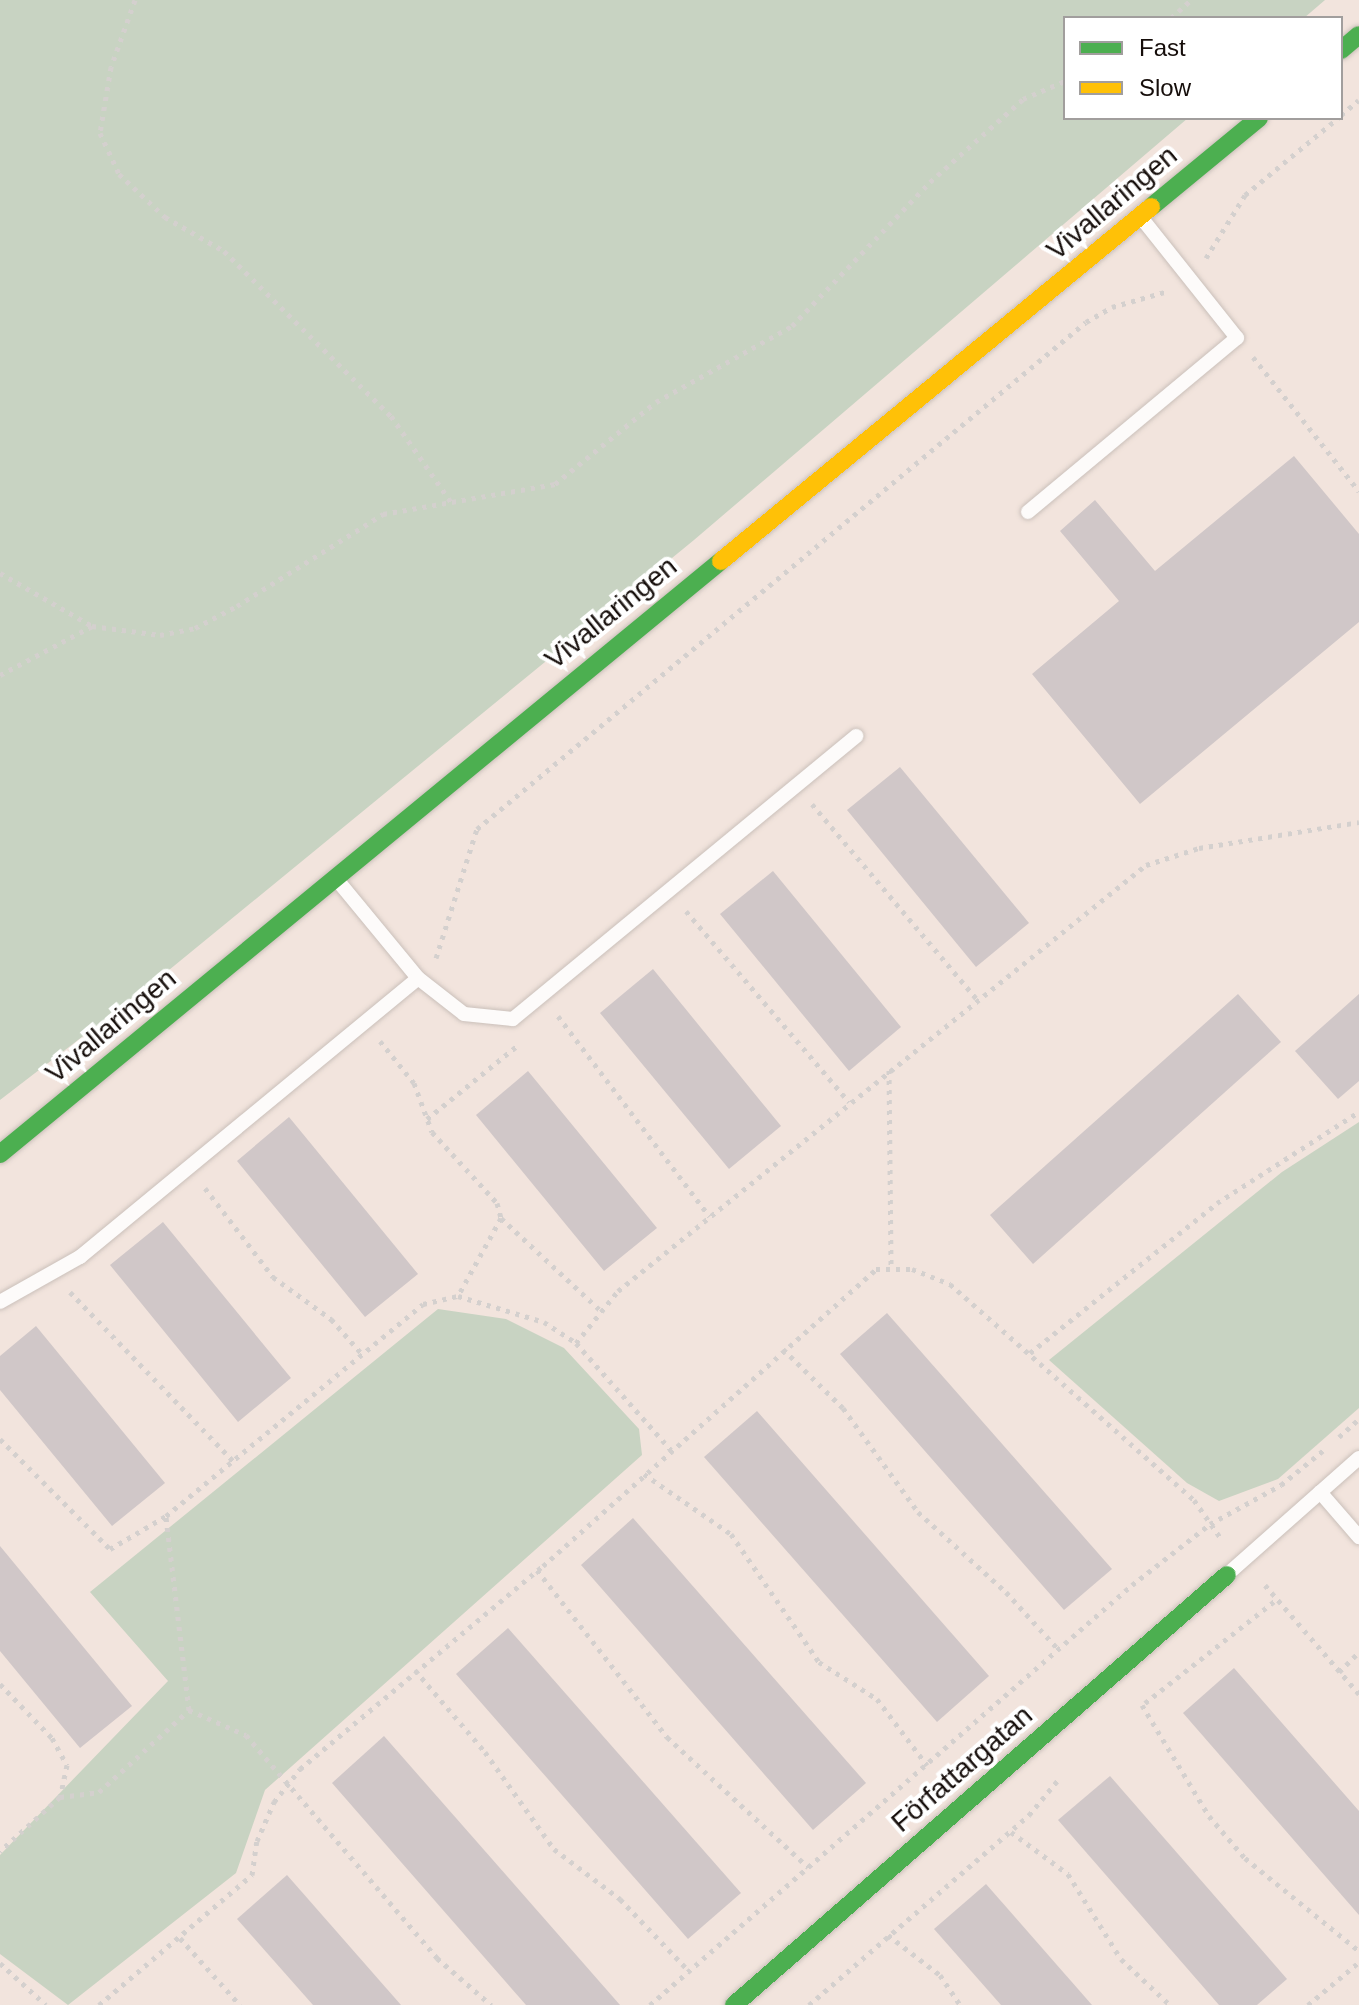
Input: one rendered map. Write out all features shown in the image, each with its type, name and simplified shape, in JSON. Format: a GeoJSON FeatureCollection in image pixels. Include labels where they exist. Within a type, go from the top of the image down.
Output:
{"type":"FeatureCollection","features":[{"type":"Feature","properties":{"kind":"street"},"geometry":{"type":"LineString","coordinates":[[1343,48],[1359,35]]}},
{"type":"Feature","properties":{"kind":"street","name":"Vivallaringen"},"geometry":{"type":"LineString","coordinates":[[0,1154],[1257,120]]}},
{"type":"Feature","properties":{"kind":"street","name":"Författargatan"},"geometry":{"type":"LineString","coordinates":[[734,2005],[1227,1575]]}},
{"type":"Feature","properties":{"kind":"lane"},"geometry":{"type":"LineString","coordinates":[[1028,512],[1237,338],[1140,216]]}},
{"type":"Feature","properties":{"kind":"lane"},"geometry":{"type":"LineString","coordinates":[[336,877],[418,978],[464,1014],[513,1019],[856,736]]}},
{"type":"Feature","properties":{"kind":"lane"},"geometry":{"type":"LineString","coordinates":[[0,1302],[55,1274],[418,978]]}},
{"type":"Feature","properties":{"kind":"lane"},"geometry":{"type":"LineString","coordinates":[[1227,1575],[1359,1458]]}},
{"type":"Feature","properties":{"kind":"lane"},"geometry":{"type":"LineString","coordinates":[[1320,1492],[1359,1537]]}},
{"type":"Feature","properties":{"kind":"path"},"geometry":{"type":"LineString","coordinates":[[135,0],[111,67],[100,133],[119,174],[165,217],[224,251],[391,416],[451,502]]}},
{"type":"Feature","properties":{"kind":"path"},"geometry":{"type":"LineString","coordinates":[[1173,16],[1191,0]]}},
{"type":"Feature","properties":{"kind":"path"},"geometry":{"type":"LineString","coordinates":[[0,573],[92,626],[160,635],[195,628],[383,514],[555,484],[656,402],[773,340],[972,144],[1023,99],[1063,82]]}},
{"type":"Feature","properties":{"kind":"path"},"geometry":{"type":"LineString","coordinates":[[1343,114],[1359,100]]}},
{"type":"Feature","properties":{"kind":"path"},"geometry":{"type":"LineString","coordinates":[[1200,266],[1245,195],[1335,120]]}},
{"type":"Feature","properties":{"kind":"path"},"geometry":{"type":"LineString","coordinates":[[418,978],[447,938],[477,829],[1086,322],[1112,307],[1169,291]]}},
{"type":"Feature","properties":{"kind":"path"},"geometry":{"type":"LineString","coordinates":[[1237,338],[1359,491]]}},
{"type":"Feature","properties":{"kind":"path"},"geometry":{"type":"LineString","coordinates":[[0,675],[92,626]]}},
{"type":"Feature","properties":{"kind":"path"},"geometry":{"type":"LineString","coordinates":[[796,785],[977,999]]}},
{"type":"Feature","properties":{"kind":"path"},"geometry":{"type":"LineString","coordinates":[[576,1343],[601,1311],[709,1216],[1146,865],[1199,848],[1359,822]]}},
{"type":"Feature","properties":{"kind":"path"},"geometry":{"type":"LineString","coordinates":[[669,890],[849,1102]]}},
{"type":"Feature","properties":{"kind":"path"},"geometry":{"type":"LineString","coordinates":[[540,996],[709,1216]]}},
{"type":"Feature","properties":{"kind":"path"},"geometry":{"type":"LineString","coordinates":[[544,1023],[556,1014]]}},
{"type":"Feature","properties":{"kind":"path"},"geometry":{"type":"LineString","coordinates":[[364,1021],[414,1083],[427,1119],[462,1170],[497,1203],[501,1218],[601,1311]]}},
{"type":"Feature","properties":{"kind":"path"},"geometry":{"type":"LineString","coordinates":[[427,1119],[521,1042]]}},
{"type":"Feature","properties":{"kind":"path"},"geometry":{"type":"LineString","coordinates":[[889,1070],[891,1269]]}},
{"type":"Feature","properties":{"kind":"path"},"geometry":{"type":"LineString","coordinates":[[1030,1353],[1217,1203],[1359,1112]]}},
{"type":"Feature","properties":{"kind":"path"},"geometry":{"type":"LineString","coordinates":[[190,1165],[228,1225],[273,1277],[331,1319],[362,1354]]}},
{"type":"Feature","properties":{"kind":"path"},"geometry":{"type":"LineString","coordinates":[[458,1296],[501,1218]]}},
{"type":"Feature","properties":{"kind":"path"},"geometry":{"type":"LineString","coordinates":[[99,2005],[252,1875],[257,1841],[288,1784],[415,1670],[537,1570],[876,1269],[932,1273],[1030,1353],[1194,1500],[1210,1524],[1246,1558],[1276,1600],[1359,1694]]}},
{"type":"Feature","properties":{"kind":"path"},"geometry":{"type":"LineString","coordinates":[[55,1274],[101,1329],[233,1461]]}},
{"type":"Feature","properties":{"kind":"path"},"geometry":{"type":"LineString","coordinates":[[0,1439],[110,1549],[166,1516],[423,1304],[458,1296],[544,1322],[576,1343],[671,1450]]}},
{"type":"Feature","properties":{"kind":"path"},"geometry":{"type":"LineString","coordinates":[[783,1349],[843,1408],[918,1512],[1006,1592],[1059,1650]]}},
{"type":"Feature","properties":{"kind":"path"},"geometry":{"type":"LineString","coordinates":[[650,2005],[1059,1650],[1210,1524],[1281,1485],[1359,1419]]}},
{"type":"Feature","properties":{"kind":"path"},"geometry":{"type":"LineString","coordinates":[[644,1474],[731,1534],[819,1662],[877,1699],[927,1765]]}},
{"type":"Feature","properties":{"kind":"path"},"geometry":{"type":"LineString","coordinates":[[166,1516],[189,1710]]}},
{"type":"Feature","properties":{"kind":"path"},"geometry":{"type":"LineString","coordinates":[[537,1570],[667,1737],[808,1867]]}},
{"type":"Feature","properties":{"kind":"path"},"geometry":{"type":"LineString","coordinates":[[1131,1710],[1142,1705],[1276,1600]]}},
{"type":"Feature","properties":{"kind":"path"},"geometry":{"type":"LineString","coordinates":[[1339,1672],[1359,1652]]}},
{"type":"Feature","properties":{"kind":"path"},"geometry":{"type":"LineString","coordinates":[[415,1670],[485,1752],[554,1849],[620,1899],[689,1971]]}},
{"type":"Feature","properties":{"kind":"path"},"geometry":{"type":"LineString","coordinates":[[0,1684],[52,1738],[67,1765],[60,1797]]}},
{"type":"Feature","properties":{"kind":"path"},"geometry":{"type":"LineString","coordinates":[[1142,1705],[1209,1816],[1245,1858],[1359,1951]]}},
{"type":"Feature","properties":{"kind":"path"},"geometry":{"type":"LineString","coordinates":[[189,1710],[246,1735],[437,1958],[491,2005]]}},
{"type":"Feature","properties":{"kind":"path"},"geometry":{"type":"LineString","coordinates":[[0,1851],[60,1797],[99,1792],[189,1710]]}},
{"type":"Feature","properties":{"kind":"path"},"geometry":{"type":"LineString","coordinates":[[809,2005],[1011,1831],[1068,1767]]}},
{"type":"Feature","properties":{"kind":"path"},"geometry":{"type":"LineString","coordinates":[[1011,1831],[1068,1874],[1121,1959],[1170,2005]]}},
{"type":"Feature","properties":{"kind":"path"},"geometry":{"type":"LineString","coordinates":[[888,1935],[940,1975],[960,2005]]}},
{"type":"Feature","properties":{"kind":"path"},"geometry":{"type":"LineString","coordinates":[[180,1938],[240,2005]]}},
{"type":"Feature","properties":{"kind":"path"},"geometry":{"type":"LineString","coordinates":[[1308,2005],[1359,1962]]}},
{"type":"Feature","properties":{"kind":"path"},"geometry":{"type":"LineString","coordinates":[[0,1963],[46,2005]]}},
{"type":"Feature","properties":{"kind":"green space"},"geometry":{"type":"Polygon","coordinates":[[[0,0],[1325,0],[1306,16],[1063,16],[1063,120],[1186,120],[694,540],[169,970],[0,1100],[0,0]]]}},
{"type":"Feature","properties":{"kind":"green space"},"geometry":{"type":"Polygon","coordinates":[[[1359,1122],[1359,1408],[1278,1479],[1219,1501],[1187,1483],[1049,1360],[1282,1172],[1359,1122]]]}},
{"type":"Feature","properties":{"kind":"green space"},"geometry":{"type":"Polygon","coordinates":[[[438,1309],[506,1319],[564,1348],[639,1429],[642,1455],[265,1790],[236,1873],[68,2005],[0,1954],[0,1855],[168,1681],[90,1592],[438,1309]]]}},
{"type":"Feature","properties":{"kind":"building"},"geometry":{"type":"Polygon","coordinates":[[[1294,456],[1359,534],[1359,622],[1140,804],[1032,674],[1119,601],[1060,531],[1095,500],[1155,571],[1294,456]]]}},
{"type":"Feature","properties":{"kind":"building"},"geometry":{"type":"Polygon","coordinates":[[[900,767],[1029,923],[976,967],[847,810],[900,767]]]}},
{"type":"Feature","properties":{"kind":"building"},"geometry":{"type":"Polygon","coordinates":[[[773,871],[901,1027],[849,1071],[720,914],[773,871]]]}},
{"type":"Feature","properties":{"kind":"building"},"geometry":{"type":"Polygon","coordinates":[[[653,969],[781,1126],[729,1169],[600,1013],[653,969]]]}},
{"type":"Feature","properties":{"kind":"building"},"geometry":{"type":"Polygon","coordinates":[[[1238,994],[1281,1042],[1033,1264],[990,1215],[1238,994]]]}},
{"type":"Feature","properties":{"kind":"building"},"geometry":{"type":"Polygon","coordinates":[[[1359,994],[1359,1081],[1338,1099],[1295,1051],[1359,994]]]}},
{"type":"Feature","properties":{"kind":"building"},"geometry":{"type":"Polygon","coordinates":[[[528,1071],[657,1228],[604,1271],[476,1115],[528,1071]]]}},
{"type":"Feature","properties":{"kind":"building"},"geometry":{"type":"Polygon","coordinates":[[[289,1117],[418,1274],[365,1317],[237,1161],[289,1117]]]}},
{"type":"Feature","properties":{"kind":"building"},"geometry":{"type":"Polygon","coordinates":[[[163,1222],[291,1378],[238,1422],[110,1265],[163,1222]]]}},
{"type":"Feature","properties":{"kind":"building"},"geometry":{"type":"Polygon","coordinates":[[[887,1313],[1112,1569],[1064,1610],[840,1354],[887,1313]]]}},
{"type":"Feature","properties":{"kind":"building"},"geometry":{"type":"Polygon","coordinates":[[[36,1326],[165,1483],[112,1526],[0,1390],[0,1356],[36,1326]]]}},
{"type":"Feature","properties":{"kind":"building"},"geometry":{"type":"Polygon","coordinates":[[[757,1411],[989,1676],[937,1722],[704,1457],[757,1411]]]}},
{"type":"Feature","properties":{"kind":"building"},"geometry":{"type":"Polygon","coordinates":[[[633,1518],[866,1783],[813,1830],[581,1565],[633,1518]]]}},
{"type":"Feature","properties":{"kind":"building"},"geometry":{"type":"Polygon","coordinates":[[[0,1546],[132,1706],[80,1748],[0,1651],[0,1546]]]}},
{"type":"Feature","properties":{"kind":"building"},"geometry":{"type":"Polygon","coordinates":[[[508,1628],[741,1893],[688,1939],[456,1674],[508,1628]]]}},
{"type":"Feature","properties":{"kind":"building"},"geometry":{"type":"Polygon","coordinates":[[[1234,1668],[1359,1811],[1359,1915],[1183,1713],[1234,1668]]]}},
{"type":"Feature","properties":{"kind":"building"},"geometry":{"type":"Polygon","coordinates":[[[384,1736],[620,2005],[526,2005],[332,1783],[384,1736]]]}},
{"type":"Feature","properties":{"kind":"building"},"geometry":{"type":"Polygon","coordinates":[[[1110,1776],[1287,1979],[1257,2005],[1219,2005],[1058,1820],[1110,1776]]]}},
{"type":"Feature","properties":{"kind":"building"},"geometry":{"type":"Polygon","coordinates":[[[287,1875],[401,2005],[313,2005],[237,1919],[287,1875]]]}},
{"type":"Feature","properties":{"kind":"building"},"geometry":{"type":"Polygon","coordinates":[[[986,1884],[1092,2005],[1001,2005],[934,1929],[986,1884]]]}},
{"type":"Feature","properties":{"kind":"traffic: fast"},"geometry":{"type":"LineString","coordinates":[[1343,48],[1359,35]]}},
{"type":"Feature","properties":{"kind":"traffic: fast"},"geometry":{"type":"LineString","coordinates":[[1151,207],[1257,120]]}},
{"type":"Feature","properties":{"kind":"traffic: fast"},"geometry":{"type":"LineString","coordinates":[[0,1154],[721,561]]}},
{"type":"Feature","properties":{"kind":"traffic: fast"},"geometry":{"type":"LineString","coordinates":[[734,2005],[1227,1575]]}},
{"type":"Feature","properties":{"kind":"traffic: slow"},"geometry":{"type":"LineString","coordinates":[[721,561],[1151,207]]}}]}
